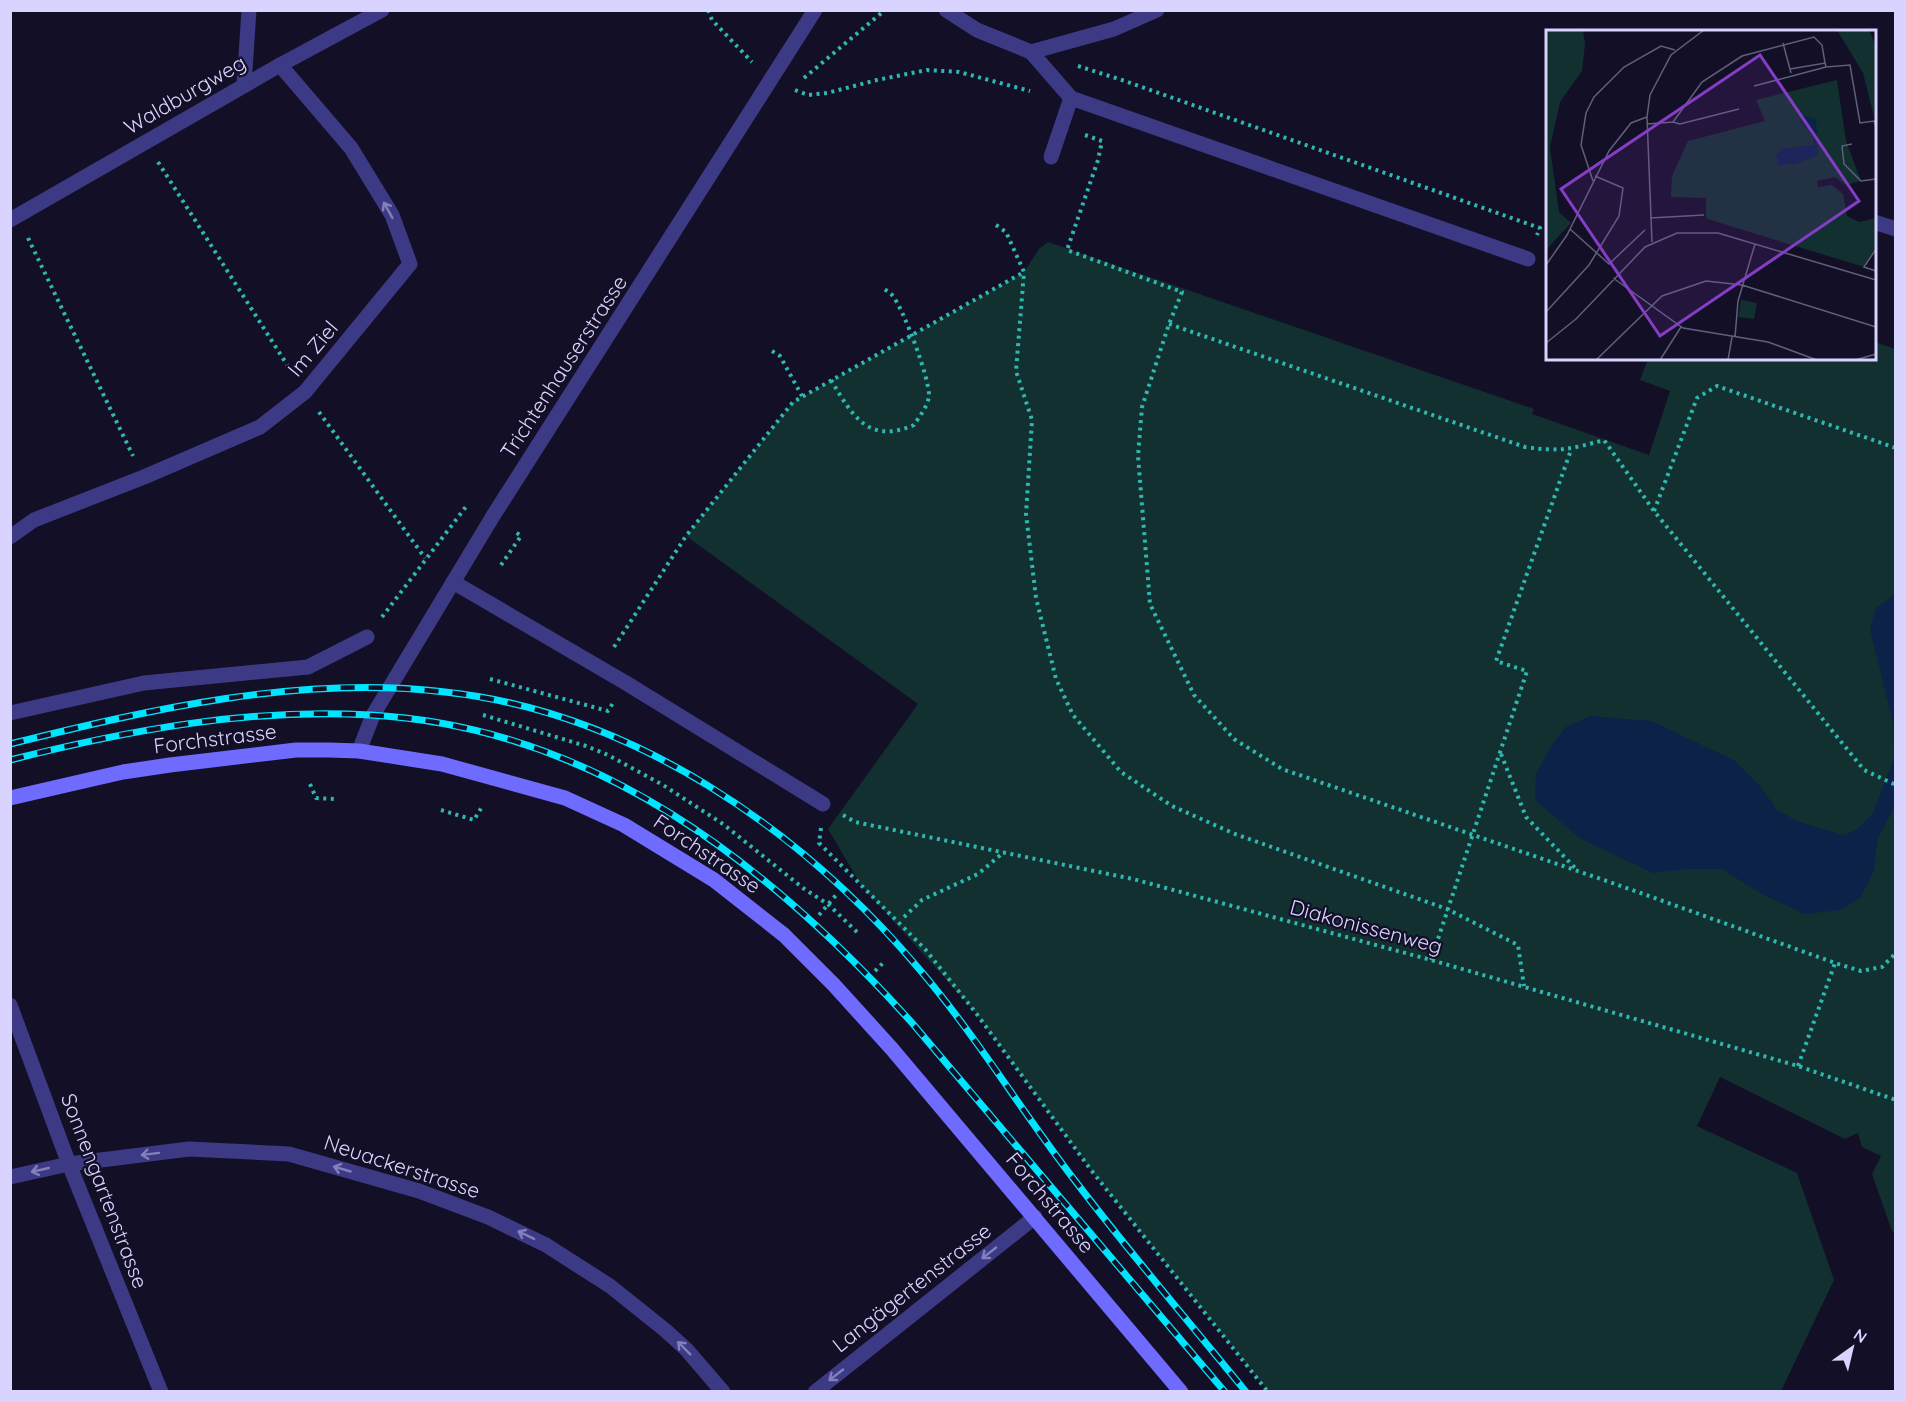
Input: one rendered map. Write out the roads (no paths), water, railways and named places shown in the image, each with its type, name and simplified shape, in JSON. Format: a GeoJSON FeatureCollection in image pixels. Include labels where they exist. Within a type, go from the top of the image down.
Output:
{"type":"FeatureCollection","features":[{"type":"Feature","properties":{"kind":"main road","name":"Forchstrasse"},"geometry":{"type":"LineString","coordinates":[[10,798],[123,772],[170,765],[296,750],[359,752],[442,764],[565,798],[624,825],[714,880],[784,935],[834,985],[892,1049],[1181,1392]]}},
{"type":"Feature","properties":{"kind":"street"},"geometry":{"type":"LineString","coordinates":[[244,85],[249,10]]}},
{"type":"Feature","properties":{"kind":"street","name":"Waldburgweg"},"geometry":{"type":"LineString","coordinates":[[14,218],[244,85],[382,10]]}},
{"type":"Feature","properties":{"kind":"street","name":"Trichtenhauserstrasse"},"geometry":{"type":"LineString","coordinates":[[359,752],[373,715],[453,582],[815,10]]}},
{"type":"Feature","properties":{"kind":"street"},"geometry":{"type":"LineString","coordinates":[[946,10],[976,30],[1031,52],[1071,98],[1528,259]]}},
{"type":"Feature","properties":{"kind":"street"},"geometry":{"type":"LineString","coordinates":[[1031,52],[1114,29],[1157,10]]}},
{"type":"Feature","properties":{"kind":"street","name":"Im Ziel"},"geometry":{"type":"LineString","coordinates":[[10,537],[34,520],[144,477],[260,427],[305,392],[410,264],[392,215],[351,148],[280,65]]}},
{"type":"Feature","properties":{"kind":"street"},"geometry":{"type":"LineString","coordinates":[[1051,157],[1071,98]]}},
{"type":"Feature","properties":{"kind":"street"},"geometry":{"type":"LineString","coordinates":[[1876,222],[1896,229]]}},
{"type":"Feature","properties":{"kind":"street"},"geometry":{"type":"LineString","coordinates":[[453,582],[601,668],[823,804]]}},
{"type":"Feature","properties":{"kind":"street"},"geometry":{"type":"LineString","coordinates":[[10,713],[144,683],[308,667],[367,637]]}},
{"type":"Feature","properties":{"kind":"street","name":"Sonnengartenstrasse"},"geometry":{"type":"LineString","coordinates":[[10,1005],[69,1164],[161,1392]]}},
{"type":"Feature","properties":{"kind":"street","name":"Neuackerstrasse"},"geometry":{"type":"LineString","coordinates":[[10,1177],[69,1164],[189,1149],[289,1154],[419,1191],[488,1217],[546,1245],[610,1286],[686,1349],[723,1392]]}},
{"type":"Feature","properties":{"kind":"street","name":"Langägertenstrasse"},"geometry":{"type":"LineString","coordinates":[[815,1392],[1035,1217]]}},
{"type":"Feature","properties":{"kind":"water"},"geometry":{"type":"Polygon","coordinates":[[[1894,595],[1895,806],[1878,838],[1874,870],[1861,897],[1841,910],[1804,914],[1760,893],[1722,869],[1688,869],[1653,873],[1581,839],[1535,800],[1536,774],[1553,743],[1567,726],[1591,716],[1651,721],[1734,760],[1761,787],[1777,810],[1799,822],[1844,835],[1857,829],[1873,813],[1894,758],[1893,723],[1870,629],[1876,608],[1894,595]]]}},
{"type":"Feature","properties":{"kind":"railway"},"geometry":{"type":"LineString","coordinates":[[10,744],[117,719],[226,698],[336,688],[390,688],[445,692],[514,704],[581,724],[646,752],[708,786],[767,825],[822,870],[873,918],[941,995],[1076,1182],[1246,1392]]}},
{"type":"Feature","properties":{"kind":"railway"},"geometry":{"type":"LineString","coordinates":[[10,760],[99,739],[234,718],[324,714],[370,715],[452,725],[529,746],[602,776],[672,814],[737,859],[799,910],[858,965],[913,1024],[1225,1392]]}}]}
